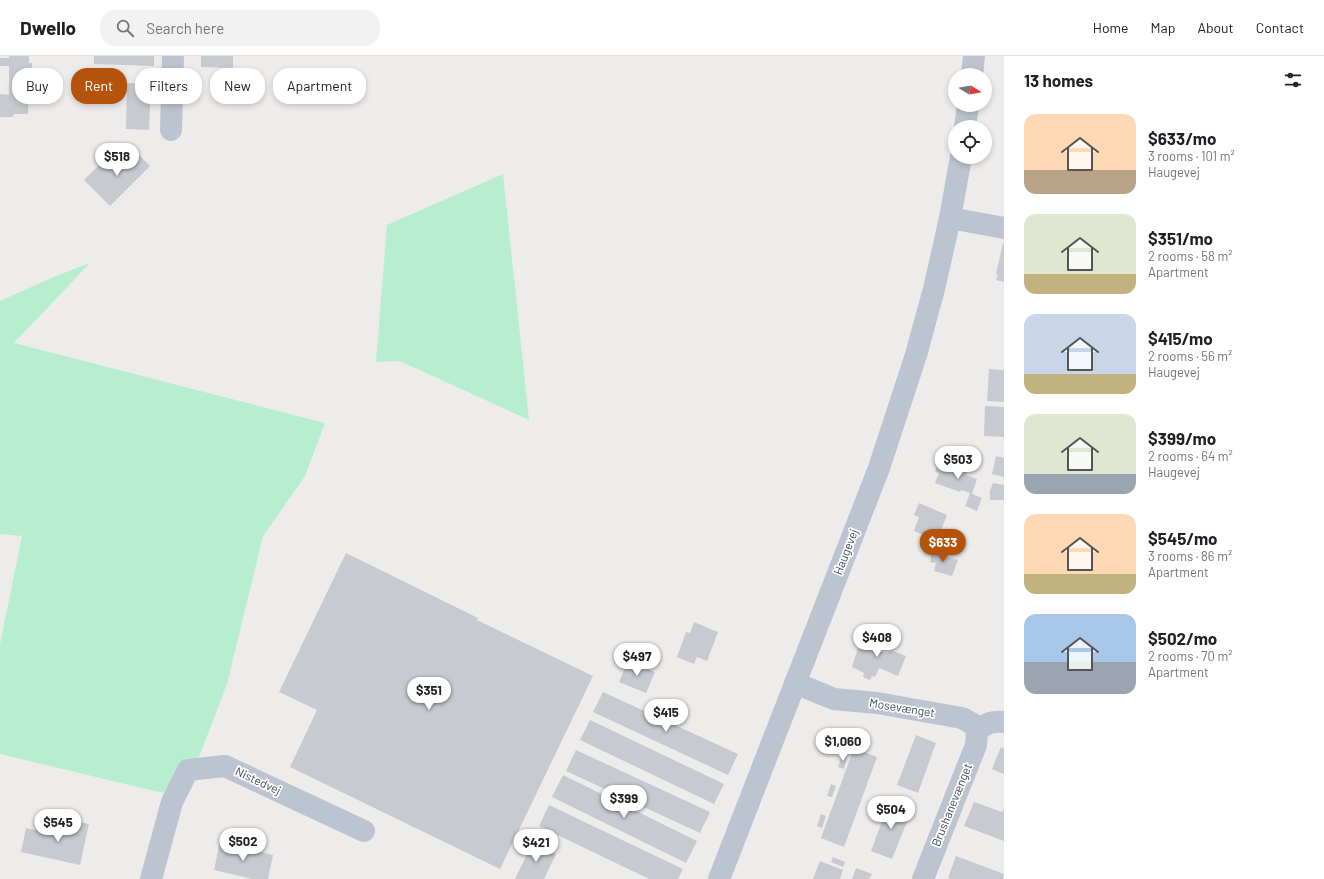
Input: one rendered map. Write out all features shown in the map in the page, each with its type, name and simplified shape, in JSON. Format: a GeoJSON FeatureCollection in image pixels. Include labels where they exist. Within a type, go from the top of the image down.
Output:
{"type":"FeatureCollection","features":[{"type":"Feature","properties":{"kind":"street"},"geometry":{"type":"LineString","coordinates":[[171,130],[173,56]]}},
{"type":"Feature","properties":{"kind":"street"},"geometry":{"type":"LineString","coordinates":[[973,68],[974,56]]}},
{"type":"Feature","properties":{"kind":"street","name":"Haugevej"},"geometry":{"type":"LineString","coordinates":[[719,879],[881,462],[922,333],[934,289],[950,218],[960,164]]}},
{"type":"Feature","properties":{"kind":"street"},"geometry":{"type":"LineString","coordinates":[[950,218],[1004,228]]}},
{"type":"Feature","properties":{"kind":"street","name":"Mosevænget"},"geometry":{"type":"LineString","coordinates":[[795,683],[834,699],[877,703],[962,718],[973,724],[977,731]]}},
{"type":"Feature","properties":{"kind":"street"},"geometry":{"type":"LineString","coordinates":[[977,731],[993,721],[1004,722]]}},
{"type":"Feature","properties":{"kind":"street","name":"Brushanevænget"},"geometry":{"type":"LineString","coordinates":[[923,879],[976,746],[977,731]]}},
{"type":"Feature","properties":{"kind":"street","name":"Nistedvej"},"geometry":{"type":"LineString","coordinates":[[151,879],[172,802],[188,770],[225,766],[364,831]]}},
{"type":"Feature","properties":{"kind":"green space"},"geometry":{"type":"Polygon","coordinates":[[[503,174],[529,420],[400,361],[376,362],[387,225],[503,174]]]}},
{"type":"Feature","properties":{"kind":"green space"},"geometry":{"type":"Polygon","coordinates":[[[90,263],[14,343],[325,423],[305,476],[263,536],[227,684],[199,757],[163,793],[0,754],[0,644],[22,536],[0,534],[0,301],[56,276],[90,263]]]}},
{"type":"Feature","properties":{"kind":"building"},"geometry":{"type":"Polygon","coordinates":[[[9,56],[29,56],[29,63],[32,63],[32,68],[12,68],[12,104],[28,104],[28,114],[14,114],[13,117],[0,117],[0,94],[9,95],[9,66],[0,66],[0,58],[9,58],[9,56]]]}},
{"type":"Feature","properties":{"kind":"building"},"geometry":{"type":"Polygon","coordinates":[[[94,56],[154,56],[154,66],[94,64],[94,56]]]}},
{"type":"Feature","properties":{"kind":"building"},"geometry":{"type":"Polygon","coordinates":[[[201,56],[233,56],[233,68],[201,67],[201,56]]]}},
{"type":"Feature","properties":{"kind":"building"},"geometry":{"type":"Polygon","coordinates":[[[127,83],[135,83],[135,104],[150,104],[149,130],[126,129],[127,83]]]}},
{"type":"Feature","properties":{"kind":"building"},"geometry":{"type":"Polygon","coordinates":[[[132,148],[150,166],[110,206],[84,180],[102,162],[110,170],[132,148]]]}},
{"type":"Feature","properties":{"kind":"building"},"geometry":{"type":"Polygon","coordinates":[[[1003,243],[1004,244],[1004,282],[996,280],[1003,243]]]}},
{"type":"Feature","properties":{"kind":"building"},"geometry":{"type":"Polygon","coordinates":[[[989,369],[1004,370],[1004,402],[987,401],[989,369]]]}},
{"type":"Feature","properties":{"kind":"building"},"geometry":{"type":"Polygon","coordinates":[[[985,406],[1004,407],[1004,437],[984,436],[985,406]]]}},
{"type":"Feature","properties":{"kind":"building"},"geometry":{"type":"Polygon","coordinates":[[[996,456],[1004,458],[1004,477],[992,474],[996,456]]]}},
{"type":"Feature","properties":{"kind":"building"},"geometry":{"type":"Polygon","coordinates":[[[941,457],[952,461],[953,458],[970,464],[966,475],[977,479],[972,494],[982,498],[977,511],[965,506],[970,493],[961,490],[960,492],[935,483],[939,473],[935,472],[941,457]]]}},
{"type":"Feature","properties":{"kind":"building"},"geometry":{"type":"Polygon","coordinates":[[[993,483],[1004,485],[1004,500],[990,500],[990,491],[993,483]]]}},
{"type":"Feature","properties":{"kind":"building"},"geometry":{"type":"Polygon","coordinates":[[[919,503],[947,515],[937,540],[914,531],[919,517],[914,515],[919,503]]]}},
{"type":"Feature","properties":{"kind":"building"},"geometry":{"type":"Polygon","coordinates":[[[934,545],[940,547],[938,554],[958,560],[952,576],[934,571],[936,563],[930,562],[934,545]]]}},
{"type":"Feature","properties":{"kind":"building"},"geometry":{"type":"Polygon","coordinates":[[[346,553],[478,618],[477,620],[593,676],[500,869],[290,767],[317,710],[279,692],[346,553]]]}},
{"type":"Feature","properties":{"kind":"building"},"geometry":{"type":"Polygon","coordinates":[[[694,622],[718,632],[707,661],[697,657],[694,664],[677,657],[686,632],[690,633],[694,622]]]}},
{"type":"Feature","properties":{"kind":"building"},"geometry":{"type":"Polygon","coordinates":[[[869,632],[885,638],[880,651],[885,653],[893,651],[906,656],[898,676],[879,668],[875,677],[872,676],[870,680],[863,677],[864,673],[852,667],[858,648],[861,644],[863,645],[869,632]]]}},
{"type":"Feature","properties":{"kind":"building"},"geometry":{"type":"Polygon","coordinates":[[[628,661],[655,672],[646,693],[619,682],[628,661]]]}},
{"type":"Feature","properties":{"kind":"building"},"geometry":{"type":"Polygon","coordinates":[[[603,692],[738,754],[728,775],[593,712],[603,692]]]}},
{"type":"Feature","properties":{"kind":"building"},"geometry":{"type":"Polygon","coordinates":[[[590,720],[724,784],[714,804],[580,740],[590,720]]]}},
{"type":"Feature","properties":{"kind":"building"},"geometry":{"type":"Polygon","coordinates":[[[916,735],[936,743],[918,793],[897,785],[916,735]]]}},
{"type":"Feature","properties":{"kind":"building"},"geometry":{"type":"Polygon","coordinates":[[[1001,747],[1004,749],[1004,774],[992,769],[1001,747]]]}},
{"type":"Feature","properties":{"kind":"building"},"geometry":{"type":"Polygon","coordinates":[[[854,748],[877,757],[844,847],[821,838],[854,748]]]}},
{"type":"Feature","properties":{"kind":"building"},"geometry":{"type":"Polygon","coordinates":[[[576,750],[710,812],[700,833],[566,771],[576,750]]]}},
{"type":"Feature","properties":{"kind":"building"},"geometry":{"type":"Polygon","coordinates":[[[842,755],[847,757],[844,769],[838,767],[842,755]]]}},
{"type":"Feature","properties":{"kind":"building"},"geometry":{"type":"Polygon","coordinates":[[[563,775],[697,841],[686,863],[552,797],[563,775]]]}},
{"type":"Feature","properties":{"kind":"building"},"geometry":{"type":"Polygon","coordinates":[[[831,784],[836,786],[832,797],[827,796],[831,784]]]}},
{"type":"Feature","properties":{"kind":"building"},"geometry":{"type":"Polygon","coordinates":[[[890,800],[912,809],[892,859],[871,851],[890,800]]]}},
{"type":"Feature","properties":{"kind":"building"},"geometry":{"type":"Polygon","coordinates":[[[974,802],[1002,812],[1004,808],[1004,841],[964,826],[974,802]]]}},
{"type":"Feature","properties":{"kind":"building"},"geometry":{"type":"Polygon","coordinates":[[[549,805],[683,869],[678,879],[649,879],[539,826],[549,805]]]}},
{"type":"Feature","properties":{"kind":"building"},"geometry":{"type":"Polygon","coordinates":[[[821,814],[826,816],[822,828],[817,826],[821,814]]]}},
{"type":"Feature","properties":{"kind":"building"},"geometry":{"type":"Polygon","coordinates":[[[66,819],[89,824],[80,865],[21,852],[26,828],[62,836],[66,819]]]}},
{"type":"Feature","properties":{"kind":"building"},"geometry":{"type":"Polygon","coordinates":[[[220,842],[273,855],[268,879],[253,879],[214,870],[220,842]]]}},
{"type":"Feature","properties":{"kind":"building"},"geometry":{"type":"Polygon","coordinates":[[[533,842],[556,854],[544,879],[515,879],[533,842]]]}},
{"type":"Feature","properties":{"kind":"building"},"geometry":{"type":"Polygon","coordinates":[[[956,856],[1004,874],[1003,879],[948,878],[956,856]]]}},
{"type":"Feature","properties":{"kind":"building"},"geometry":{"type":"Polygon","coordinates":[[[833,857],[845,862],[843,867],[831,862],[833,857]]]}},
{"type":"Feature","properties":{"kind":"building"},"geometry":{"type":"Polygon","coordinates":[[[820,861],[843,870],[840,879],[813,879],[820,861]]]}},
{"type":"Feature","properties":{"kind":"building"},"geometry":{"type":"Polygon","coordinates":[[[856,868],[872,874],[869,879],[852,879],[856,868]]]}}]}
